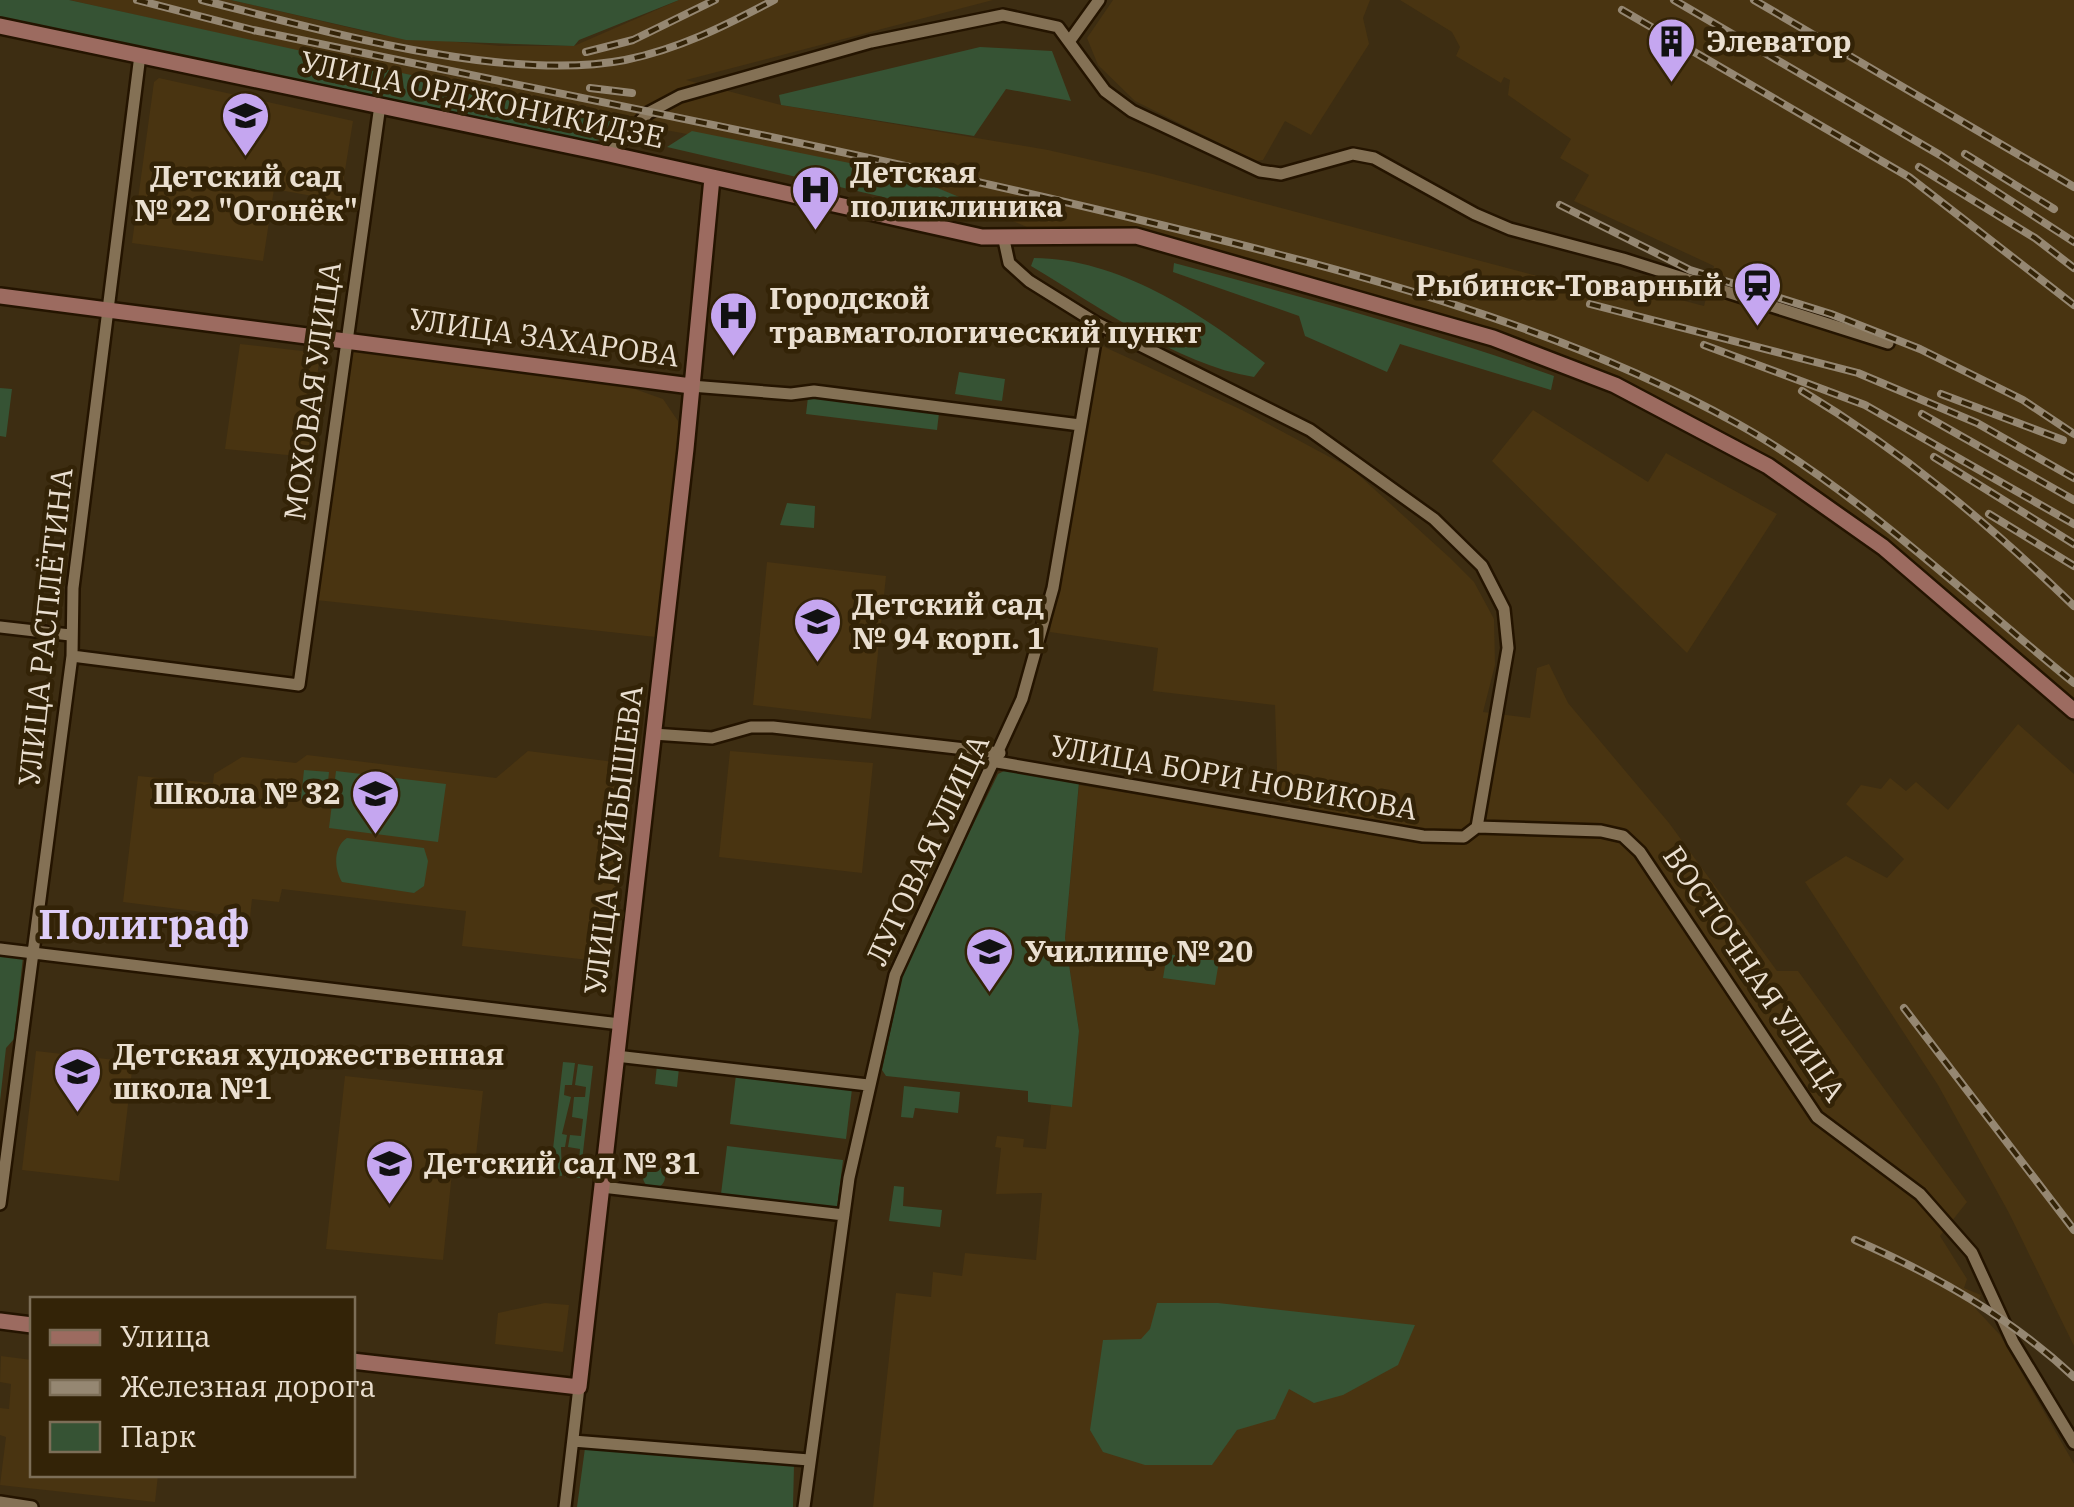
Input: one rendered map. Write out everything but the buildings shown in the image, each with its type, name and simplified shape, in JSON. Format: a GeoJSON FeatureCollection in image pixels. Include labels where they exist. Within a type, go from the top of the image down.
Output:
{"type":"FeatureCollection","features":[{"type":"Feature","properties":{"kind":"street"},"geometry":{"type":"LineString","coordinates":[[1071,39],[1099,0]]}},
{"type":"Feature","properties":{"kind":"street"},"geometry":{"type":"LineString","coordinates":[[609,154],[627,132],[666,101],[871,42],[1003,15],[1058,27],[1071,39],[1105,91],[1132,111],[1260,171],[1281,174],[1353,154],[1374,158],[1475,214],[1510,228],[1888,343]]}},
{"type":"Feature","properties":{"kind":"street","name":"УЛИЦА ОРДЖОНИКИДЗЕ"},"geometry":{"type":"LineString","coordinates":[[0,26],[609,154],[952,231],[1004,240],[1136,236],[1465,330],[1589,374],[1712,434],[1808,492],[1883,547],[2074,711]]}},
{"type":"Feature","properties":{"kind":"street","name":"УЛИЦА РАСПЛЁТИНА"},"geometry":{"type":"LineString","coordinates":[[0,1204],[72,656],[70,635],[140,56]]}},
{"type":"Feature","properties":{"kind":"street","name":"МОХОВАЯ УЛИЦА"},"geometry":{"type":"LineString","coordinates":[[72,656],[299,685],[380,105]]}},
{"type":"Feature","properties":{"kind":"street","name":"УЛИЦА КУЙБЫШЕВА"},"geometry":{"type":"LineString","coordinates":[[565,1507],[712,178]]}},
{"type":"Feature","properties":{"kind":"street"},"geometry":{"type":"LineString","coordinates":[[1004,240],[1009,263],[1029,281],[1098,324],[1310,430],[1434,520],[1482,566],[1504,609],[1508,648],[1476,827]]}},
{"type":"Feature","properties":{"kind":"street","name":"УЛИЦА ЗАХАРОВА"},"geometry":{"type":"LineString","coordinates":[[0,296],[346,338],[691,386],[791,394],[814,391],[1080,425]]}},
{"type":"Feature","properties":{"kind":"street","name":"ЛУГОВАЯ УЛИЦА"},"geometry":{"type":"LineString","coordinates":[[804,1507],[844,1215],[868,1086],[900,961],[998,758],[1022,699],[1050,606],[1098,324]]}},
{"type":"Feature","properties":{"kind":"street"},"geometry":{"type":"LineString","coordinates":[[0,627],[70,635]]}},
{"type":"Feature","properties":{"kind":"street","name":"УЛИЦА БОРИ НОВИКОВА"},"geometry":{"type":"LineString","coordinates":[[653,734],[704,738],[751,727],[774,727],[998,758],[1423,836],[1464,837],[1476,827]]}},
{"type":"Feature","properties":{"kind":"street","name":"ВОСТОЧНАЯ УЛИЦА"},"geometry":{"type":"LineString","coordinates":[[1476,827],[1601,830],[1623,836],[1640,852],[1818,1117],[1920,1194],[1972,1253],[2013,1342],[2074,1442]]}},
{"type":"Feature","properties":{"kind":"street"},"geometry":{"type":"LineString","coordinates":[[0,949],[620,1024]]}},
{"type":"Feature","properties":{"kind":"street"},"geometry":{"type":"LineString","coordinates":[[616,1056],[868,1086]]}},
{"type":"Feature","properties":{"kind":"street"},"geometry":{"type":"LineString","coordinates":[[602,1187],[844,1215]]}},
{"type":"Feature","properties":{"kind":"street"},"geometry":{"type":"LineString","coordinates":[[0,1322],[30,1325]]}},
{"type":"Feature","properties":{"kind":"street"},"geometry":{"type":"LineString","coordinates":[[355,1360],[579,1387]]}},
{"type":"Feature","properties":{"kind":"street"},"geometry":{"type":"LineString","coordinates":[[573,1441],[809,1460]]}},
{"type":"Feature","properties":{"kind":"street"},"geometry":{"type":"LineString","coordinates":[[0,1502],[32,1507]]}},
{"type":"Feature","properties":{"kind":"shaded area"},"geometry":{"type":"Polygon","coordinates":[[[69,0],[231,0],[381,35],[501,46],[574,46],[679,0],[993,0],[686,80],[781,105],[1048,150],[1153,174],[1643,304],[1647,291],[1704,306],[1714,266],[1574,201],[1589,175],[1560,158],[1571,139],[1508,95],[1510,80],[1504,77],[1501,83],[1456,56],[1460,47],[1452,32],[1400,0],[2074,0],[2074,701],[1857,517],[1812,485],[1619,379],[1536,346],[1144,234],[1036,231],[904,174],[579,114],[69,0]]]}},
{"type":"Feature","properties":{"kind":"shaded area"},"geometry":{"type":"Polygon","coordinates":[[[1113,0],[1370,0],[1363,18],[1369,44],[1311,135],[1285,121],[1263,160],[1255,161],[1135,101],[1098,65],[1087,38],[1113,0]]]}},
{"type":"Feature","properties":{"kind":"shaded area","name":"Детский сад № 22 \"Огонёк\""},"geometry":{"type":"Polygon","coordinates":[[[159,78],[353,121],[340,201],[274,189],[263,261],[132,243],[154,82],[159,78]]]}},
{"type":"Feature","properties":{"kind":"shaded area"},"geometry":{"type":"Polygon","coordinates":[[[240,344],[320,353],[308,457],[225,449],[240,344]]]}},
{"type":"Feature","properties":{"kind":"shaded area"},"geometry":{"type":"Polygon","coordinates":[[[1098,344],[1242,410],[1352,469],[1450,558],[1474,582],[1494,619],[1495,665],[1483,712],[1530,718],[1537,668],[1549,664],[1568,703],[1669,823],[1777,971],[1798,971],[1967,1202],[1940,1236],[1967,1279],[1964,1288],[1981,1295],[1975,1308],[2000,1335],[2074,1464],[2074,1507],[873,1507],[896,1293],[931,1297],[933,1272],[962,1276],[965,1253],[1036,1260],[1042,1193],[996,1194],[1001,1148],[995,1147],[997,1136],[1024,1139],[1023,1147],[1046,1149],[1051,1105],[1072,1106],[1079,1031],[1065,938],[1079,785],[1307,822],[1309,806],[1278,800],[1275,705],[1153,691],[1158,648],[1050,632],[1098,344]]]}},
{"type":"Feature","properties":{"kind":"shaded area"},"geometry":{"type":"Polygon","coordinates":[[[359,348],[629,387],[663,399],[678,421],[679,440],[656,637],[316,600],[351,352],[359,348]]]}},
{"type":"Feature","properties":{"kind":"shaded area"},"geometry":{"type":"Polygon","coordinates":[[[1533,410],[1648,482],[1666,453],[1777,514],[1687,653],[1492,461],[1533,410]]]}},
{"type":"Feature","properties":{"kind":"shaded area","name":"Детский сад № 94 корп. 1"},"geometry":{"type":"Polygon","coordinates":[[[767,562],[886,576],[871,719],[753,705],[767,562]]]}},
{"type":"Feature","properties":{"kind":"shaded area"},"geometry":{"type":"Polygon","coordinates":[[[2018,724],[2074,774],[2074,1346],[2009,1213],[1938,1085],[1805,882],[1846,856],[1887,878],[1904,859],[1846,804],[1861,785],[1881,789],[1890,778],[1906,791],[1916,782],[1948,810],[2018,724]]]}},
{"type":"Feature","properties":{"kind":"shaded area","name":"Школа № 32"},"geometry":{"type":"Polygon","coordinates":[[[528,751],[630,764],[607,962],[462,946],[466,911],[282,889],[279,902],[252,899],[250,918],[123,902],[138,776],[213,783],[214,774],[242,757],[296,763],[307,755],[496,778],[528,751]]]}},
{"type":"Feature","properties":{"kind":"shaded area"},"geometry":{"type":"Polygon","coordinates":[[[730,751],[873,763],[862,873],[719,857],[730,751]]]}},
{"type":"Feature","properties":{"kind":"shaded area","name":"Детская художественная школа №1"},"geometry":{"type":"Polygon","coordinates":[[[36,1051],[133,1062],[119,1181],[22,1170],[36,1051]]]}},
{"type":"Feature","properties":{"kind":"shaded area","name":"Детский сад № 31"},"geometry":{"type":"Polygon","coordinates":[[[345,1076],[483,1091],[475,1165],[453,1163],[443,1260],[326,1249],[345,1076]]]}},
{"type":"Feature","properties":{"kind":"shaded area"},"geometry":{"type":"Polygon","coordinates":[[[545,1303],[569,1305],[563,1352],[495,1344],[498,1313],[545,1303]]]}},
{"type":"Feature","properties":{"kind":"shaded area"},"geometry":{"type":"Polygon","coordinates":[[[1,1356],[30,1360],[30,1477],[158,1477],[155,1502],[0,1485],[6,1437],[0,1435],[0,1408],[9,1409],[11,1384],[0,1382],[1,1356]]]}},
{"type":"Feature","properties":{"kind":"green space"},"geometry":{"type":"Polygon","coordinates":[[[0,0],[69,0],[630,123],[608,139],[585,142],[0,20],[0,0]]]}},
{"type":"Feature","properties":{"kind":"green space"},"geometry":{"type":"Polygon","coordinates":[[[231,0],[679,0],[579,40],[574,46],[406,40],[231,0]]]}},
{"type":"Feature","properties":{"kind":"green space"},"geometry":{"type":"Polygon","coordinates":[[[980,47],[1052,51],[1071,101],[1006,89],[974,136],[781,105],[779,95],[980,47]]]}},
{"type":"Feature","properties":{"kind":"green space"},"geometry":{"type":"Polygon","coordinates":[[[692,131],[904,174],[1000,214],[996,220],[952,213],[667,147],[692,131]]]}},
{"type":"Feature","properties":{"kind":"green space"},"geometry":{"type":"Polygon","coordinates":[[[1034,258],[1065,260],[1127,278],[1186,308],[1265,363],[1254,377],[1195,360],[1138,332],[1031,266],[1034,258]]]}},
{"type":"Feature","properties":{"kind":"green space"},"geometry":{"type":"Polygon","coordinates":[[[1174,263],[1365,315],[1507,360],[1554,376],[1551,390],[1400,344],[1387,372],[1305,336],[1299,316],[1173,272],[1174,263]]]}},
{"type":"Feature","properties":{"kind":"green space"},"geometry":{"type":"Polygon","coordinates":[[[959,372],[1005,379],[1002,401],[955,394],[959,372]]]}},
{"type":"Feature","properties":{"kind":"green space"},"geometry":{"type":"Polygon","coordinates":[[[0,388],[12,389],[6,437],[0,436],[0,388]]]}},
{"type":"Feature","properties":{"kind":"green space"},"geometry":{"type":"Polygon","coordinates":[[[808,397],[939,413],[937,430],[806,414],[808,397]]]}},
{"type":"Feature","properties":{"kind":"green space"},"geometry":{"type":"Polygon","coordinates":[[[787,503],[815,506],[814,528],[780,525],[787,503]]]}},
{"type":"Feature","properties":{"kind":"green space"},"geometry":{"type":"Polygon","coordinates":[[[304,770],[329,772],[326,802],[301,799],[304,770]]]}},
{"type":"Feature","properties":{"kind":"green space"},"geometry":{"type":"Polygon","coordinates":[[[1006,770],[1079,782],[1065,938],[1079,1031],[1072,1107],[1028,1102],[1028,1091],[886,1076],[882,1070],[905,963],[998,774],[1006,770]]]}},
{"type":"Feature","properties":{"kind":"green space"},"geometry":{"type":"Polygon","coordinates":[[[336,771],[446,784],[438,842],[329,828],[336,771]]]}},
{"type":"Feature","properties":{"kind":"green space"},"geometry":{"type":"Polygon","coordinates":[[[347,838],[424,848],[428,861],[424,886],[414,893],[342,882],[336,858],[347,838]]]}},
{"type":"Feature","properties":{"kind":"green space"},"geometry":{"type":"Polygon","coordinates":[[[1167,954],[1219,961],[1215,985],[1163,978],[1167,954]]]}},
{"type":"Feature","properties":{"kind":"green space"},"geometry":{"type":"Polygon","coordinates":[[[0,955],[23,957],[14,1039],[6,1048],[0,1101],[0,955]]]}},
{"type":"Feature","properties":{"kind":"green space"},"geometry":{"type":"Polygon","coordinates":[[[563,1062],[575,1063],[572,1085],[565,1085],[564,1095],[571,1097],[562,1134],[567,1135],[565,1147],[561,1147],[562,1176],[550,1175],[563,1062]]]}},
{"type":"Feature","properties":{"kind":"green space"},"geometry":{"type":"Polygon","coordinates":[[[578,1064],[593,1066],[580,1178],[565,1177],[567,1159],[579,1160],[580,1149],[568,1147],[570,1135],[581,1136],[583,1119],[572,1117],[574,1097],[585,1097],[586,1087],[575,1085],[578,1064]]]}},
{"type":"Feature","properties":{"kind":"green space"},"geometry":{"type":"Polygon","coordinates":[[[657,1065],[679,1068],[677,1087],[655,1084],[657,1065]]]}},
{"type":"Feature","properties":{"kind":"green space"},"geometry":{"type":"Polygon","coordinates":[[[736,1075],[852,1089],[846,1139],[730,1124],[736,1075]]]}},
{"type":"Feature","properties":{"kind":"green space"},"geometry":{"type":"Polygon","coordinates":[[[904,1086],[960,1092],[958,1113],[915,1108],[913,1118],[901,1117],[904,1086]]]}},
{"type":"Feature","properties":{"kind":"green space"},"geometry":{"type":"Polygon","coordinates":[[[727,1146],[843,1160],[837,1208],[721,1194],[727,1146]]]}},
{"type":"Feature","properties":{"kind":"green space"},"geometry":{"type":"Polygon","coordinates":[[[654,1166],[662,1169],[662,1185],[654,1188],[646,1185],[643,1177],[646,1169],[654,1166]]]}},
{"type":"Feature","properties":{"kind":"green space"},"geometry":{"type":"Polygon","coordinates":[[[894,1186],[904,1187],[903,1206],[942,1210],[940,1227],[889,1221],[894,1186]]]}},
{"type":"Feature","properties":{"kind":"green space"},"geometry":{"type":"Polygon","coordinates":[[[1157,1303],[1218,1303],[1415,1325],[1398,1365],[1343,1395],[1314,1403],[1289,1389],[1275,1419],[1237,1430],[1212,1465],[1145,1465],[1103,1452],[1090,1430],[1103,1340],[1141,1339],[1150,1329],[1157,1303]]]}},
{"type":"Feature","properties":{"kind":"green space"},"geometry":{"type":"Polygon","coordinates":[[[585,1448],[794,1465],[793,1507],[577,1507],[585,1448]]]}},
{"type":"Feature","properties":{"kind":"railway"},"geometry":{"type":"LineString","coordinates":[[137,0],[253,30],[1048,198],[1309,262],[1528,330],[1670,389],[1782,450],[1868,512],[2074,683]]}},
{"type":"Feature","properties":{"kind":"railway"},"geometry":{"type":"LineString","coordinates":[[202,0],[413,50],[525,65],[625,60],[664,50],[720,28],[774,0]]}},
{"type":"Feature","properties":{"kind":"railway"},"geometry":{"type":"LineString","coordinates":[[586,52],[633,40],[715,0]]}},
{"type":"Feature","properties":{"kind":"railway"},"geometry":{"type":"LineString","coordinates":[[1674,0],[1940,155],[2074,242]]}},
{"type":"Feature","properties":{"kind":"railway"},"geometry":{"type":"LineString","coordinates":[[1754,0],[2074,187]]}},
{"type":"Feature","properties":{"kind":"railway"},"geometry":{"type":"LineString","coordinates":[[1622,10],[1909,177],[2074,305]]}},
{"type":"Feature","properties":{"kind":"railway"},"geometry":{"type":"LineString","coordinates":[[590,88],[632,93]]}},
{"type":"Feature","properties":{"kind":"railway"},"geometry":{"type":"LineString","coordinates":[[1965,154],[2054,209]]}},
{"type":"Feature","properties":{"kind":"railway"},"geometry":{"type":"LineString","coordinates":[[1919,167],[2035,238],[2074,268]]}},
{"type":"Feature","properties":{"kind":"railway"},"geometry":{"type":"LineString","coordinates":[[1560,205],[1690,270],[1831,314],[1920,349],[2023,400],[2074,434]]}},
{"type":"Feature","properties":{"kind":"railway"},"geometry":{"type":"LineString","coordinates":[[1590,304],[1858,373],[1977,423],[2074,478]]}},
{"type":"Feature","properties":{"kind":"railway"},"geometry":{"type":"LineString","coordinates":[[1704,345],[1865,405],[2074,524]]}},
{"type":"Feature","properties":{"kind":"railway"},"geometry":{"type":"LineString","coordinates":[[1802,391],[1944,491],[2074,606]]}},
{"type":"Feature","properties":{"kind":"railway"},"geometry":{"type":"LineString","coordinates":[[1941,394],[2063,440]]}},
{"type":"Feature","properties":{"kind":"railway"},"geometry":{"type":"LineString","coordinates":[[1922,414],[2074,500]]}},
{"type":"Feature","properties":{"kind":"railway"},"geometry":{"type":"LineString","coordinates":[[1934,457],[2074,544]]}},
{"type":"Feature","properties":{"kind":"railway"},"geometry":{"type":"LineString","coordinates":[[1989,514],[2074,566]]}},
{"type":"Feature","properties":{"kind":"railway"},"geometry":{"type":"LineString","coordinates":[[1904,1008],[2074,1230]]}},
{"type":"Feature","properties":{"kind":"railway"},"geometry":{"type":"LineString","coordinates":[[1855,1240],[1970,1299],[2024,1335],[2074,1377]]}},
{"type":"Feature","properties":{"kind":"place","name":"Элеватор"},"geometry":{"type":"Point","coordinates":[1671,84]}},
{"type":"Feature","properties":{"kind":"place","name":"Детский сад № 22 \"Огонёк\""},"geometry":{"type":"Point","coordinates":[246,158]}},
{"type":"Feature","properties":{"kind":"place","name":"Детская поликлиника"},"geometry":{"type":"Point","coordinates":[815,232]}},
{"type":"Feature","properties":{"kind":"place","name":"Рыбинск-Товарный"},"geometry":{"type":"Point","coordinates":[1758,328]}},
{"type":"Feature","properties":{"kind":"place","name":"Городской травматологический пункт"},"geometry":{"type":"Point","coordinates":[734,358]}},
{"type":"Feature","properties":{"kind":"place","name":"Детский сад № 94 корп. 1"},"geometry":{"type":"Point","coordinates":[817,664]}},
{"type":"Feature","properties":{"kind":"place","name":"Школа № 32"},"geometry":{"type":"Point","coordinates":[376,836]}},
{"type":"Feature","properties":{"kind":"place","name":"Училище № 20"},"geometry":{"type":"Point","coordinates":[990,994]}},
{"type":"Feature","properties":{"kind":"place","name":"Детская художественная школа №1"},"geometry":{"type":"Point","coordinates":[78,1114]}},
{"type":"Feature","properties":{"kind":"place","name":"Детский сад № 31"},"geometry":{"type":"Point","coordinates":[389,1206]}},
{"type":"Feature","properties":{"kind":"district","name":"Полиграф"},"geometry":{"type":"Point","coordinates":[144,925]}}]}
